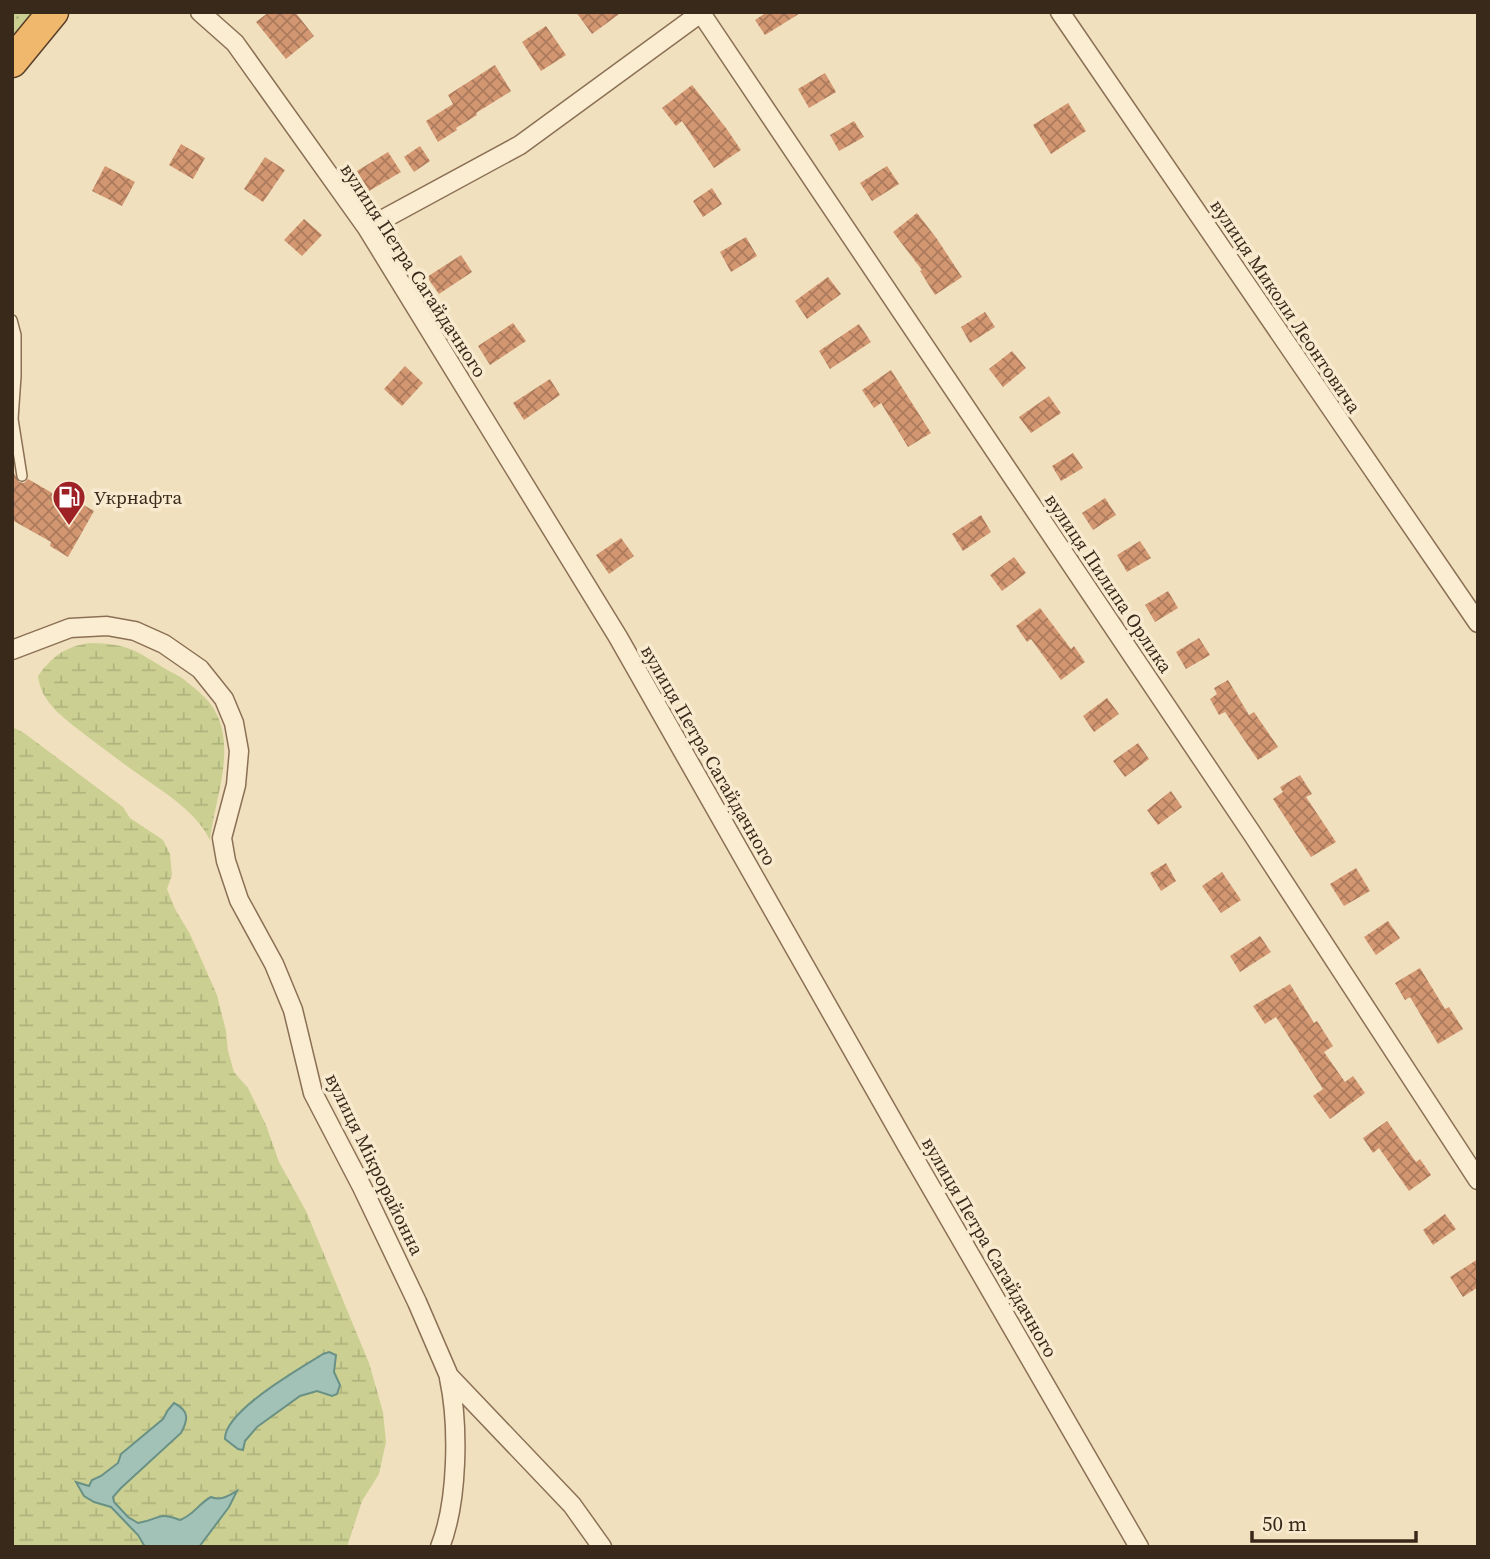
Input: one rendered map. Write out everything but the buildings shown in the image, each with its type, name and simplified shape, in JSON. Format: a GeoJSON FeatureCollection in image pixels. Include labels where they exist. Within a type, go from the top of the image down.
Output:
{"type":"FeatureCollection","features":[{"type":"Feature","properties":{"kind":"highway"},"geometry":{"type":"LineString","coordinates":[[12,62],[53,12]]}},
{"type":"Feature","properties":{"kind":"street","name":"вулиця Петра Сагайдачного"},"geometry":{"type":"LineString","coordinates":[[200,12],[235,43],[367,228],[618,637],[1139,1547]]}},
{"type":"Feature","properties":{"kind":"street","name":"вулиця Миколи Леонтовича"},"geometry":{"type":"LineString","coordinates":[[1060,12],[1478,623]]}},
{"type":"Feature","properties":{"kind":"street"},"geometry":{"type":"LineString","coordinates":[[367,228],[520,145],[701,13]]}},
{"type":"Feature","properties":{"kind":"street","name":"вулиця Пилипа Орлика"},"geometry":{"type":"LineString","coordinates":[[701,13],[1253,835],[1478,1180]]}},
{"type":"Feature","properties":{"kind":"street","name":"вулиця Мікрорайонна"},"geometry":{"type":"LineString","coordinates":[[12,650],[70,628],[107,626],[135,631],[164,644],[200,669],[224,699],[234,723],[239,751],[236,785],[222,838],[226,861],[239,900],[274,964],[293,1010],[313,1093],[362,1187],[449,1376],[572,1505],[602,1547]]}},
{"type":"Feature","properties":{"kind":"street"},"geometry":{"type":"LineString","coordinates":[[440,1547],[450,1510],[454,1465],[456,1425],[449,1376]]}},
{"type":"Feature","properties":{"kind":"lane"},"geometry":{"type":"LineString","coordinates":[[12,320],[16,335],[13,419],[22,476]]}},
{"type":"Feature","properties":{"kind":"green space"},"geometry":{"type":"Polygon","coordinates":[[[12,12],[66,12],[12,77],[12,12]]]}},
{"type":"Feature","properties":{"kind":"green space"},"geometry":{"type":"Polygon","coordinates":[[[90,643],[122,646],[137,652],[185,680],[214,709],[221,724],[224,757],[210,840],[197,821],[181,805],[79,730],[47,700],[38,676],[60,654],[90,643]]]}},
{"type":"Feature","properties":{"kind":"green space"},"geometry":{"type":"Polygon","coordinates":[[[12,727],[24,733],[123,807],[130,818],[163,840],[170,854],[172,875],[167,889],[217,995],[234,1072],[248,1088],[266,1125],[279,1162],[306,1211],[369,1363],[383,1412],[386,1442],[379,1474],[362,1501],[347,1547],[199,1547],[229,1507],[235,1492],[223,1498],[211,1497],[184,1518],[159,1516],[138,1523],[128,1517],[114,1502],[113,1497],[181,1433],[168,1410],[163,1419],[121,1454],[118,1463],[92,1480],[89,1486],[81,1483],[124,1520],[145,1547],[12,1547],[12,727]],[[336,1360],[225,1434],[245,1441],[297,1397],[315,1391],[332,1396],[340,1385],[334,1372],[336,1360]]]}},
{"type":"Feature","properties":{"kind":"water"},"geometry":{"type":"Polygon","coordinates":[[[329,1352],[336,1355],[334,1372],[340,1385],[337,1394],[332,1396],[317,1391],[300,1396],[257,1427],[245,1441],[243,1450],[225,1439],[228,1428],[250,1403],[329,1352]]]}},
{"type":"Feature","properties":{"kind":"water"},"geometry":{"type":"Polygon","coordinates":[[[174,1403],[183,1409],[186,1416],[181,1433],[121,1488],[113,1497],[114,1502],[138,1523],[162,1516],[180,1520],[211,1497],[221,1498],[237,1491],[229,1507],[199,1547],[145,1547],[138,1535],[111,1507],[84,1496],[76,1482],[89,1486],[92,1480],[118,1463],[121,1454],[163,1419],[174,1403]]]}},
{"type":"Feature","properties":{"kind":"place","name":"Укрнафта"},"geometry":{"type":"Point","coordinates":[69,527]}}]}
